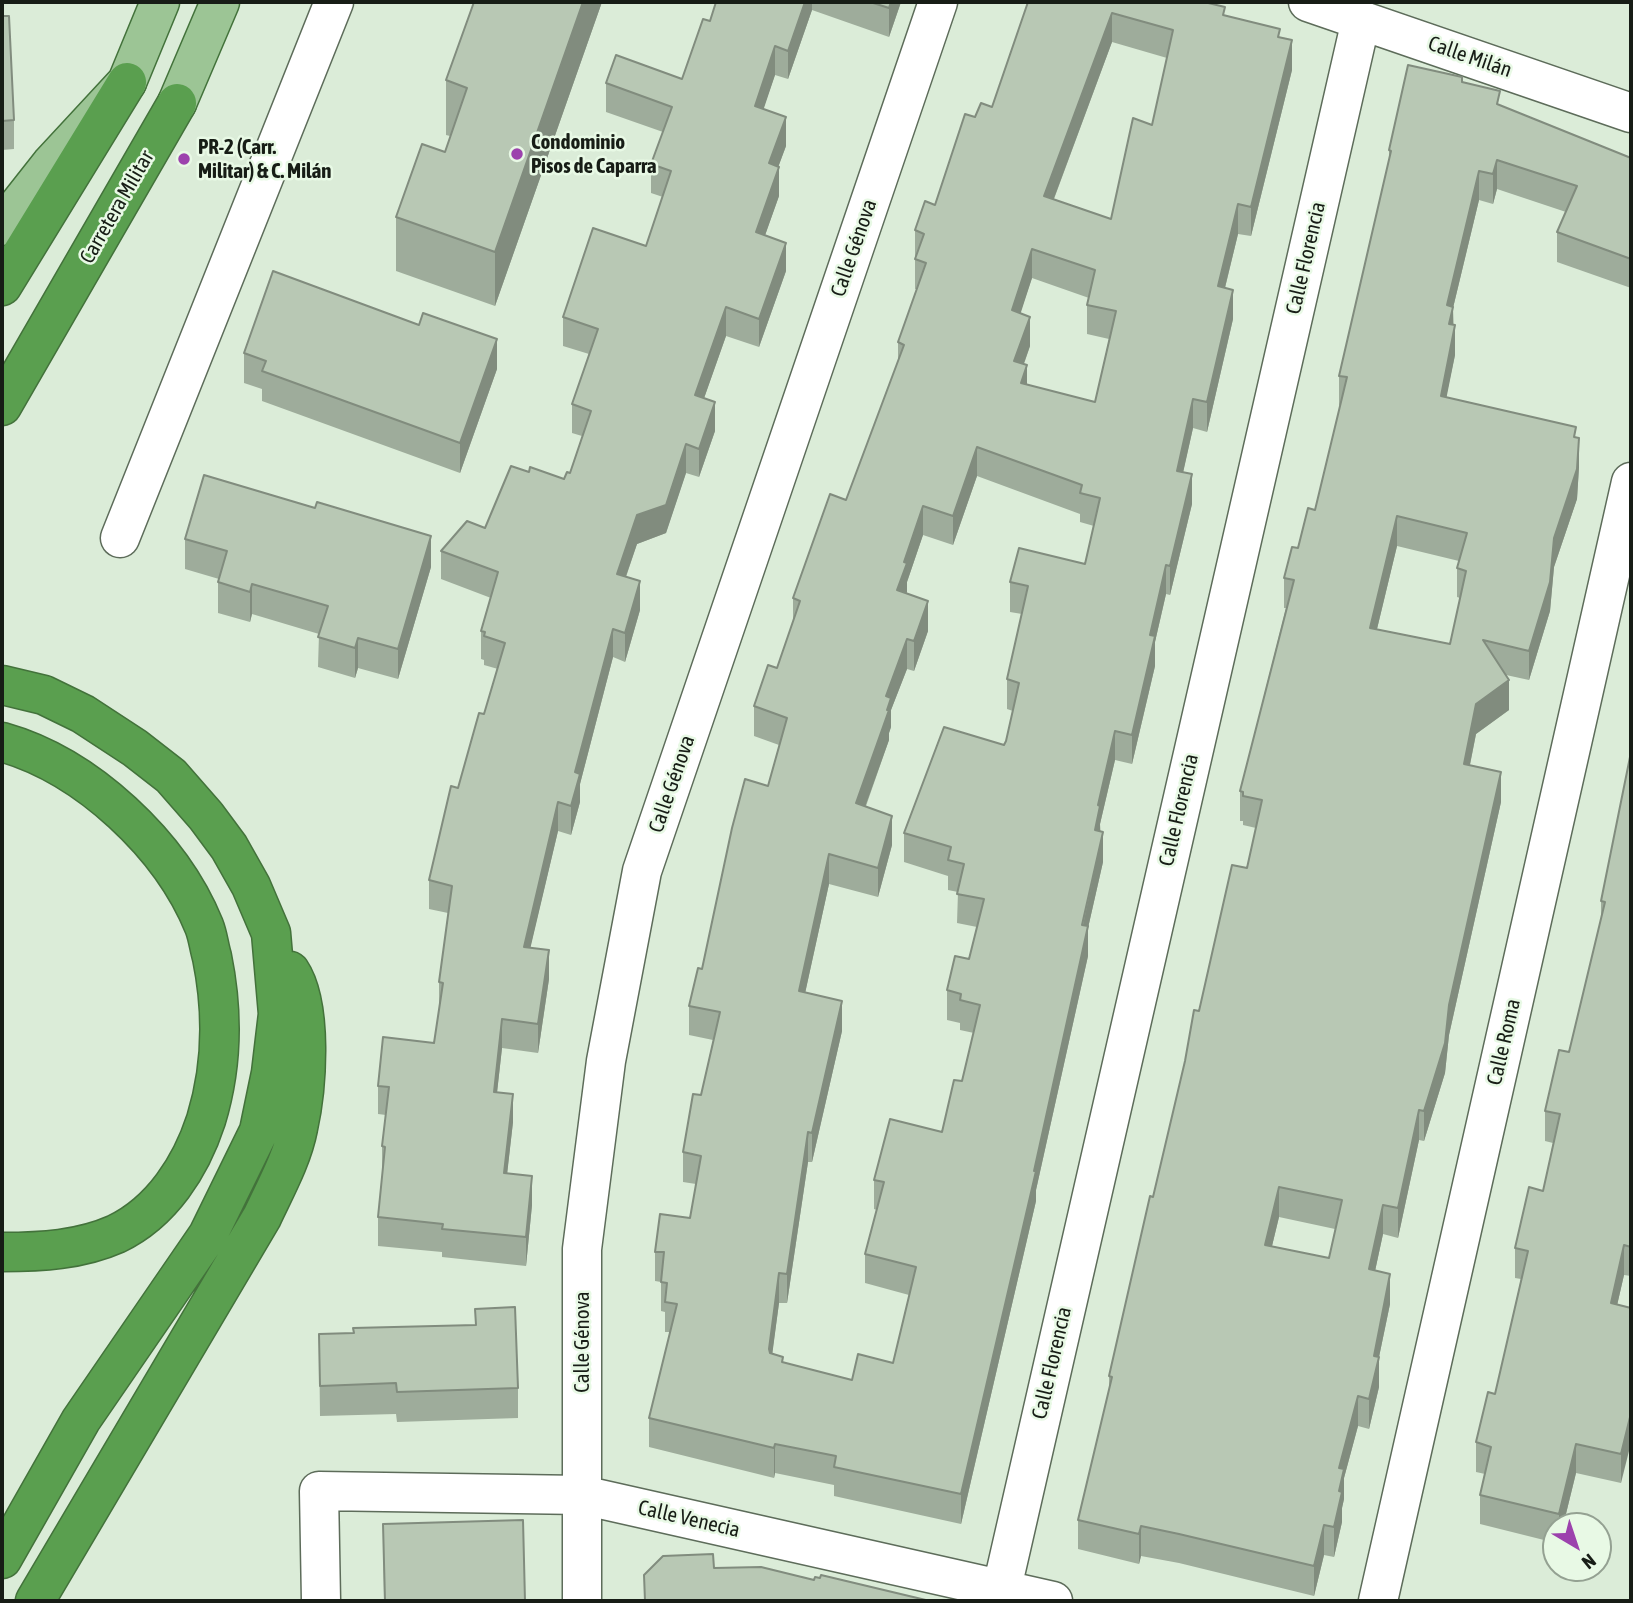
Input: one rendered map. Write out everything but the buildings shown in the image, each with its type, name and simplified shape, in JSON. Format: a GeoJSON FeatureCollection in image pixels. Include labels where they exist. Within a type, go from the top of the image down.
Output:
{"type":"FeatureCollection","features":[{"type":"Feature","properties":{"kind":"highway"},"geometry":{"type":"LineString","coordinates":[[2,286],[127,82]]}},
{"type":"Feature","properties":{"kind":"highway","name":"Carretera Militar"},"geometry":{"type":"LineString","coordinates":[[2,406],[177,103]]}},
{"type":"Feature","properties":{"kind":"highway"},"geometry":{"type":"LineString","coordinates":[[2,685],[44,695],[83,714],[135,748],[171,776],[229,847],[251,886],[271,933],[278,1014],[271,1073],[259,1131],[208,1234],[81,1420],[2,1559]]}},
{"type":"Feature","properties":{"kind":"highway"},"geometry":{"type":"LineString","coordinates":[[2,742],[44,760],[106,799],[150,840],[179,876],[205,928],[215,973],[220,1030],[214,1092],[200,1138],[181,1176],[156,1206],[118,1233],[78,1247],[35,1252],[2,1252]]}},
{"type":"Feature","properties":{"kind":"highway"},"geometry":{"type":"LineString","coordinates":[[35,1601],[262,1217],[298,1130],[303,1091],[305,1010],[298,982],[272,942]]}},
{"type":"Feature","properties":{"kind":"main road"},"geometry":{"type":"LineString","coordinates":[[2,226],[51,164],[127,82],[160,2]]}},
{"type":"Feature","properties":{"kind":"main road","name":"Carretera Militar"},"geometry":{"type":"LineString","coordinates":[[177,103],[220,2]]}},
{"type":"Feature","properties":{"kind":"street"},"geometry":{"type":"LineString","coordinates":[[120,538],[334,2]]}},
{"type":"Feature","properties":{"kind":"street","name":"Calle Génova"},"geometry":{"type":"LineString","coordinates":[[582,1601],[582,1249],[606,1061],[642,871],[938,2]]}},
{"type":"Feature","properties":{"kind":"street","name":"Calle Milán"},"geometry":{"type":"LineString","coordinates":[[1308,2],[1631,113]]}},
{"type":"Feature","properties":{"kind":"street","name":"Calle Florencia"},"geometry":{"type":"LineString","coordinates":[[999,1595],[1361,20]]}},
{"type":"Feature","properties":{"kind":"street","name":"Calle Roma"},"geometry":{"type":"LineString","coordinates":[[1378,1601],[1631,482]]}},
{"type":"Feature","properties":{"kind":"street","name":"Calle Venecia"},"geometry":{"type":"LineString","coordinates":[[321,1601],[319,1492],[582,1494],[999,1595],[1053,1601]]}},
{"type":"Feature","properties":{"kind":"place","name":"Condominio Pisos de Caparra"},"geometry":{"type":"Point","coordinates":[517,154]}},
{"type":"Feature","properties":{"kind":"place","name":"PR-2 (Carr. Militar) & C. Milán"},"geometry":{"type":"Point","coordinates":[184,159]}}]}
